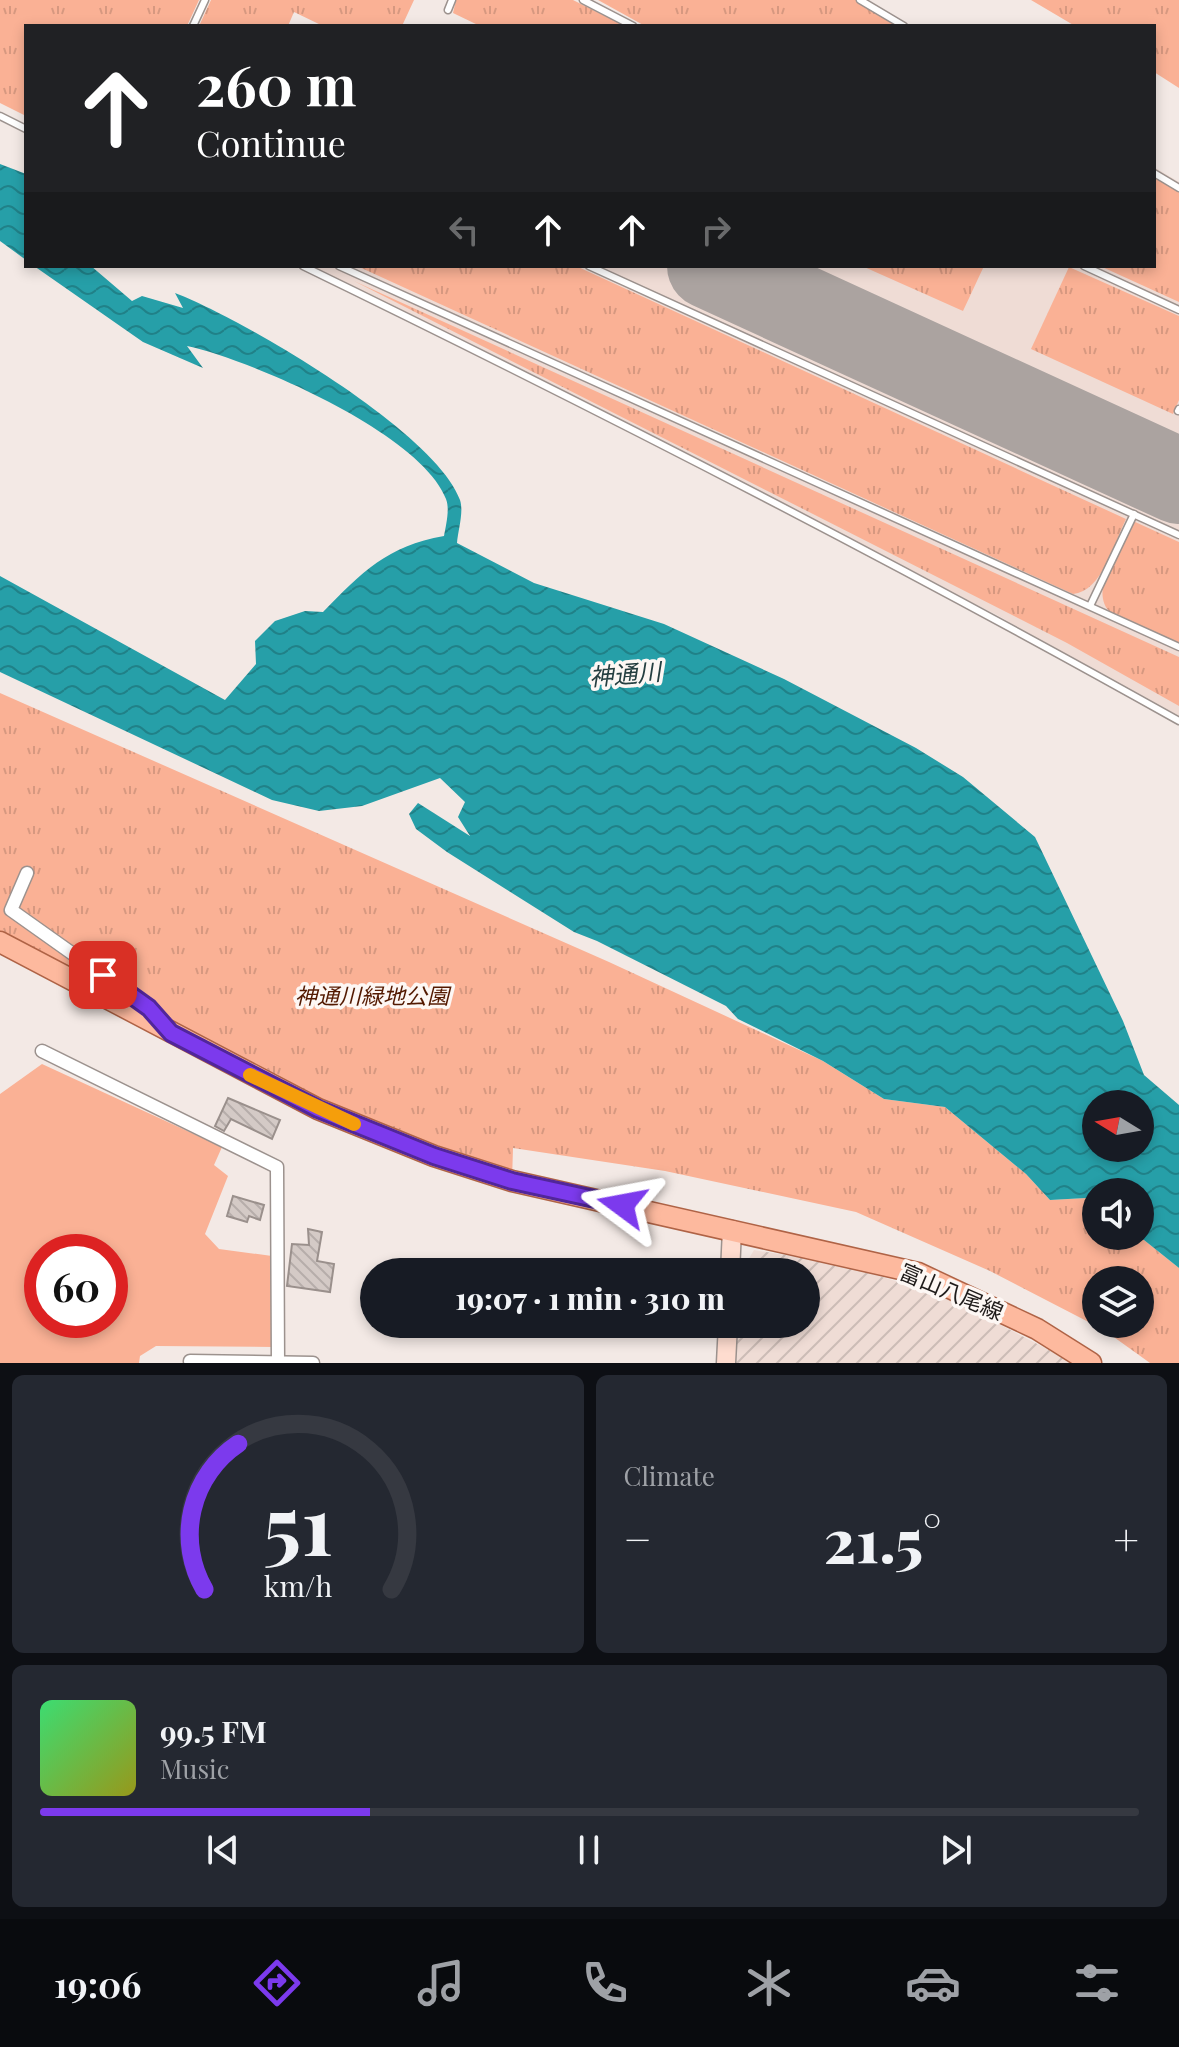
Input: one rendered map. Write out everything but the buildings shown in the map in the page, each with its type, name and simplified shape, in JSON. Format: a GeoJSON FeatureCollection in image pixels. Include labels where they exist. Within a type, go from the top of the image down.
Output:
{"type":"FeatureCollection","features":[{"type":"Feature","properties":{"kind":"main road","name":"富山八尾線"},"geometry":{"type":"LineString","coordinates":[[0,942],[318,1109],[434,1156],[512,1181],[918,1273],[1037,1329],[1091,1363]]}},
{"type":"Feature","properties":{"kind":"street"},"geometry":{"type":"LineString","coordinates":[[27,873],[11,910],[149,1008],[171,1033]]}},
{"type":"Feature","properties":{"kind":"street"},"geometry":{"type":"LineString","coordinates":[[42,1051],[277,1167],[278,1362]]}},
{"type":"Feature","properties":{"kind":"street"},"geometry":{"type":"LineString","coordinates":[[731,1258],[732,1230]]}},
{"type":"Feature","properties":{"kind":"street"},"geometry":{"type":"LineString","coordinates":[[726,1363],[727,1338]]}},
{"type":"Feature","properties":{"kind":"street"},"geometry":{"type":"LineString","coordinates":[[190,1361],[313,1363]]}},
{"type":"Feature","properties":{"kind":"lane"},"geometry":{"type":"LineString","coordinates":[[194,24],[205,0]]}},
{"type":"Feature","properties":{"kind":"lane"},"geometry":{"type":"LineString","coordinates":[[448,10],[452,0]]}},
{"type":"Feature","properties":{"kind":"lane"},"geometry":{"type":"LineString","coordinates":[[583,0],[629,24]]}},
{"type":"Feature","properties":{"kind":"lane"},"geometry":{"type":"LineString","coordinates":[[860,0],[901,24]]}},
{"type":"Feature","properties":{"kind":"lane"},"geometry":{"type":"LineString","coordinates":[[0,116],[24,128]]}},
{"type":"Feature","properties":{"kind":"lane"},"geometry":{"type":"LineString","coordinates":[[1156,174],[1179,188]]}},
{"type":"Feature","properties":{"kind":"lane"},"geometry":{"type":"LineString","coordinates":[[307,268],[771,500],[1179,721]]}},
{"type":"Feature","properties":{"kind":"lane"},"geometry":{"type":"LineString","coordinates":[[343,268],[1179,647]]}},
{"type":"Feature","properties":{"kind":"lane"},"geometry":{"type":"LineString","coordinates":[[593,268],[1179,535]]}},
{"type":"Feature","properties":{"kind":"lane"},"geometry":{"type":"LineString","coordinates":[[1088,268],[1179,310]]}},
{"type":"Feature","properties":{"kind":"lane"},"geometry":{"type":"LineString","coordinates":[[1090,606],[1134,514]]}},
{"type":"Feature","properties":{"kind":"shaded area"},"geometry":{"type":"Polygon","coordinates":[[[1156,168],[1179,182],[1179,721],[997,615],[301,268],[1156,268],[1156,168]]]}},
{"type":"Feature","properties":{"kind":"shaded area"},"geometry":{"type":"Polygon","coordinates":[[[754,1250],[802,1258],[749,1258],[754,1250]]]}},
{"type":"Feature","properties":{"kind":"shaded area"},"geometry":{"type":"Polygon","coordinates":[[[820,1261],[943,1295],[1074,1363],[735,1363],[737,1338],[820,1338],[820,1261]]]}},
{"type":"Feature","properties":{"kind":"green space"},"geometry":{"type":"Polygon","coordinates":[[[0,0],[199,0],[188,24],[24,24],[24,115],[0,103],[0,0]]]}},
{"type":"Feature","properties":{"kind":"green space"},"geometry":{"type":"Polygon","coordinates":[[[211,0],[414,0],[403,24],[319,24],[294,12],[289,24],[200,24],[211,0]]]}},
{"type":"Feature","properties":{"kind":"green space"},"geometry":{"type":"Polygon","coordinates":[[[456,0],[573,0],[621,24],[476,24],[453,13],[456,0]]]}},
{"type":"Feature","properties":{"kind":"green space"},"geometry":{"type":"Polygon","coordinates":[[[598,0],[857,0],[897,24],[641,24],[598,0]]]}},
{"type":"Feature","properties":{"kind":"green space"},"geometry":{"type":"Polygon","coordinates":[[[1031,0],[1179,0],[1179,88],[1156,73],[1156,24],[1072,24],[1031,0]]]}},
{"type":"Feature","properties":{"kind":"green space"},"geometry":{"type":"Polygon","coordinates":[[[1156,177],[1179,191],[1179,302],[1104,268],[1156,268],[1156,177]]]}},
{"type":"Feature","properties":{"kind":"green space"},"geometry":{"type":"Polygon","coordinates":[[[361,268],[580,268],[1126,519],[1100,575],[1092,585],[1073,594],[361,268]]]}},
{"type":"Feature","properties":{"kind":"green space"},"geometry":{"type":"Polygon","coordinates":[[[866,268],[983,268],[963,311],[866,268]]]}},
{"type":"Feature","properties":{"kind":"green space"},"geometry":{"type":"Polygon","coordinates":[[[1069,268],[1071,268],[1179,316],[1179,400],[1173,414],[1031,349],[1069,268]]]}},
{"type":"Feature","properties":{"kind":"green space"},"geometry":{"type":"Polygon","coordinates":[[[354,281],[1179,657],[1179,706],[1067,643],[354,281]]]}},
{"type":"Feature","properties":{"kind":"green space"},"geometry":{"type":"Polygon","coordinates":[[[1133,521],[1179,542],[1179,643],[1109,611],[1104,601],[1103,590],[1109,566],[1133,521]]]}},
{"type":"Feature","properties":{"kind":"green space","name":"神通川緑地公園"},"geometry":{"type":"Polygon","coordinates":[[[0,693],[609,962],[823,1061],[884,1099],[945,1107],[1026,1174],[1050,1200],[1082,1198],[1082,1250],[1154,1248],[1179,1268],[1179,1363],[1150,1363],[1115,1338],[1154,1338],[1154,1266],[1082,1266],[1082,1319],[990,1271],[856,1212],[665,1171],[513,1148],[512,1181],[434,1156],[0,942],[0,693]]]}},
{"type":"Feature","properties":{"kind":"green space"},"geometry":{"type":"Polygon","coordinates":[[[42,1064],[222,1147],[214,1165],[228,1176],[205,1234],[219,1249],[272,1256],[273,1347],[156,1346],[140,1356],[139,1363],[0,1363],[0,1094],[42,1064]]]}},
{"type":"Feature","properties":{"kind":"water"},"geometry":{"type":"Polygon","coordinates":[[[0,164],[24,173],[24,259],[0,241],[0,164]]]}},
{"type":"Feature","properties":{"kind":"water","name":"神通川"},"geometry":{"type":"Polygon","coordinates":[[[37,268],[93,268],[132,301],[142,296],[183,308],[175,293],[289,352],[377,411],[444,473],[461,505],[457,543],[534,583],[664,624],[784,679],[916,748],[963,777],[1035,837],[1123,1021],[1144,1075],[1179,1105],[1179,1268],[1154,1248],[1154,1178],[1082,1178],[1082,1198],[1050,1200],[1026,1174],[945,1107],[884,1099],[823,1061],[738,1019],[726,1006],[574,932],[447,852],[416,829],[409,814],[418,803],[470,836],[458,817],[465,802],[440,778],[362,806],[319,811],[272,800],[0,672],[0,576],[225,700],[256,664],[255,641],[275,621],[305,611],[323,612],[363,573],[391,554],[424,540],[444,536],[446,499],[431,474],[405,450],[332,403],[291,383],[187,346],[203,368],[143,342],[37,268]]]}},
{"type":"Feature","properties":{"kind":"runway"},"geometry":{"type":"LineString","coordinates":[[714,268],[1179,481]]}},
{"type":"Feature","properties":{"kind":"slow traffic"},"geometry":{"type":"LineString","coordinates":[[250,1075],[354,1124]]}},
{"type":"Feature","properties":{"kind":"route"},"geometry":{"type":"LineString","coordinates":[[103,975],[149,1008],[171,1033],[318,1109],[434,1156],[512,1181],[622,1205]]}}]}
